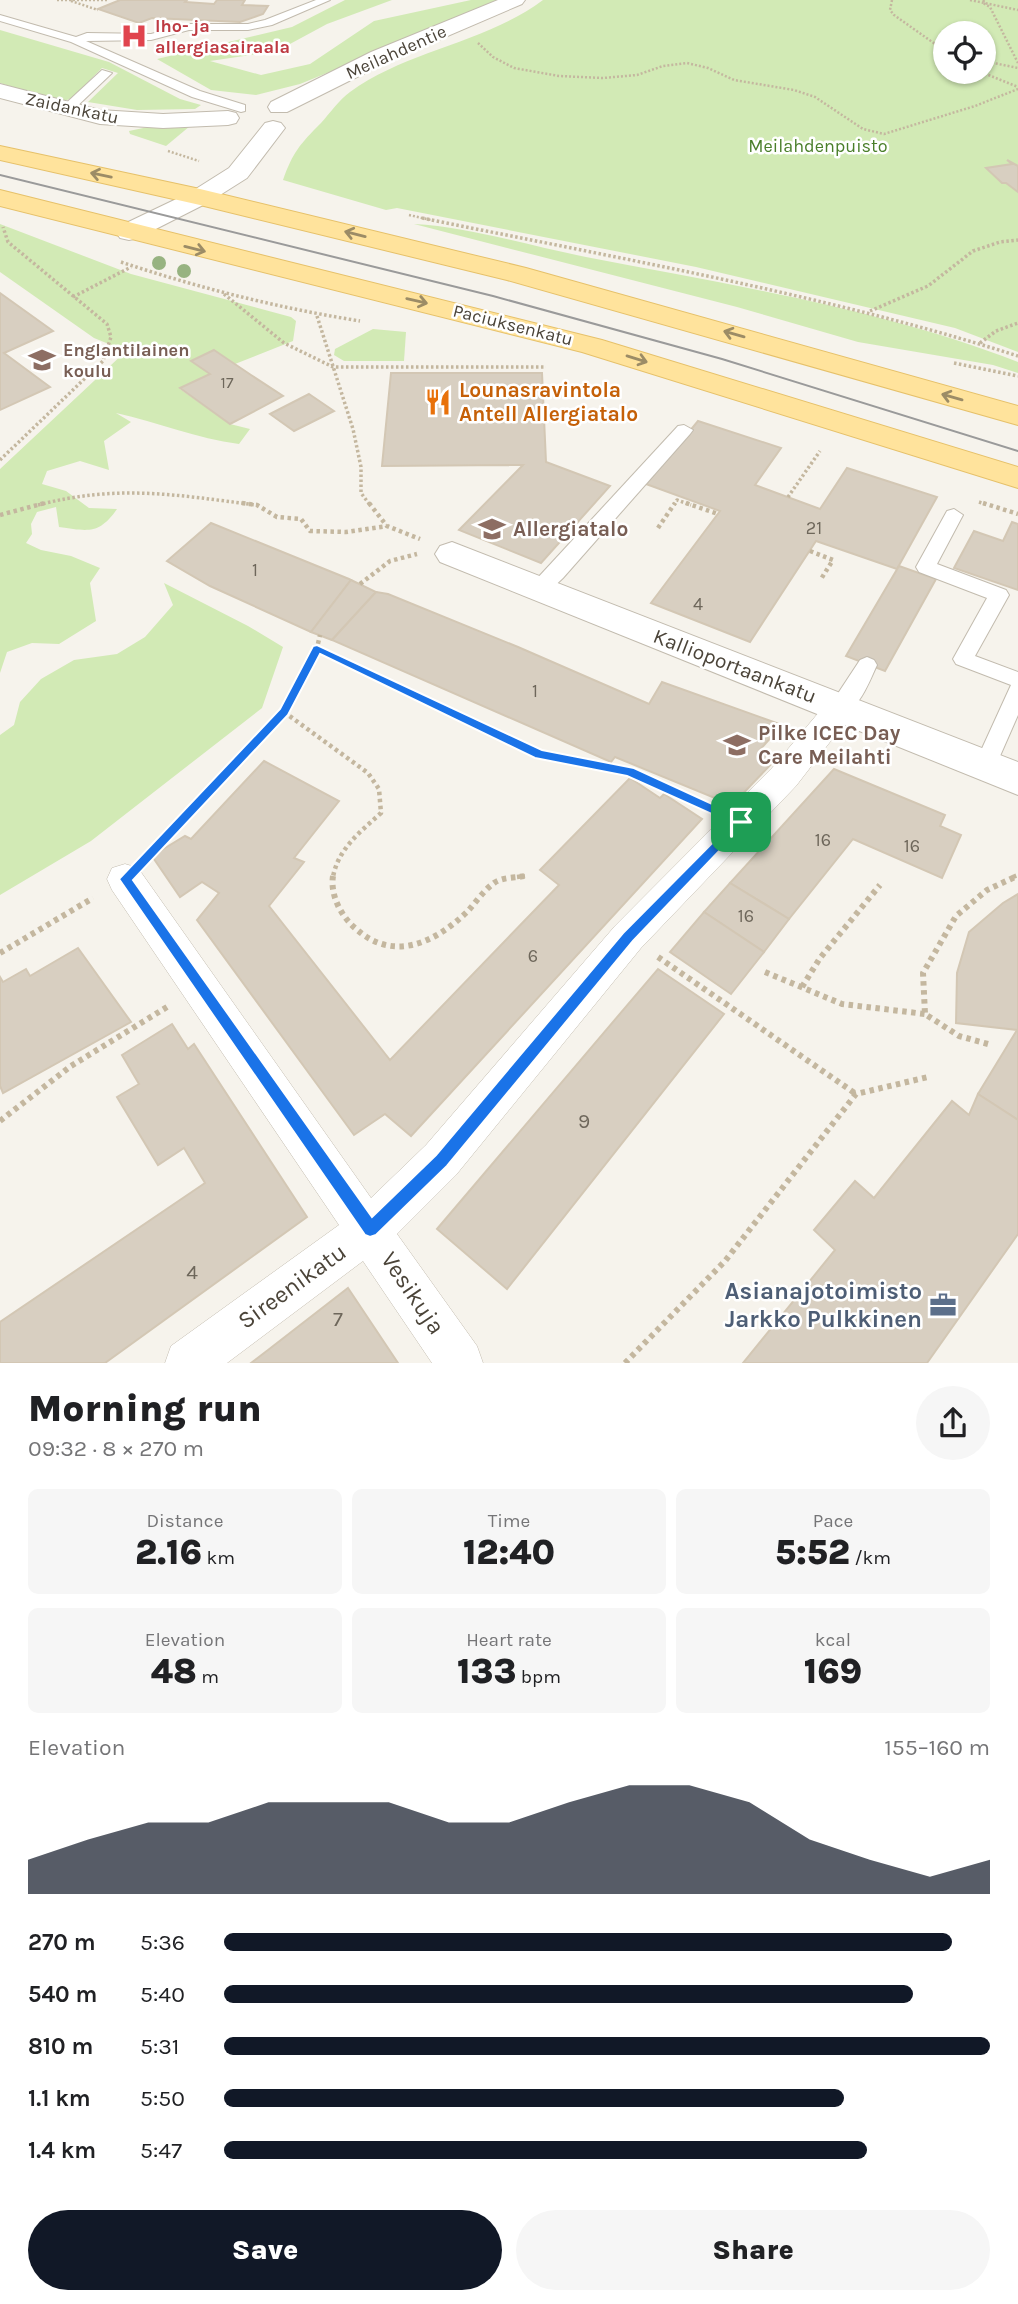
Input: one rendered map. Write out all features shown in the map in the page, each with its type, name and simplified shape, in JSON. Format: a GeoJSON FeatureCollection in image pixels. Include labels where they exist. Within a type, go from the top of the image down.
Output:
{"type":"FeatureCollection","features":[{"type":"Feature","properties":{"kind":"main road"},"geometry":{"type":"LineString","coordinates":[[0,153],[161,188],[200,183],[1018,416]]}},
{"type":"Feature","properties":{"kind":"main road","name":"Paciuksenkatu"},"geometry":{"type":"LineString","coordinates":[[3,207],[129,232],[478,315],[593,346],[1018,478]]}},
{"type":"Feature","properties":{"kind":"street","name":"Meilahdentie"},"geometry":{"type":"LineString","coordinates":[[129,232],[200,183],[238,173],[276,117],[379,57],[515,0]]}},
{"type":"Feature","properties":{"kind":"street","name":"Zaidankatu"},"geometry":{"type":"LineString","coordinates":[[0,91],[100,117],[130,120],[276,117]]}},
{"type":"Feature","properties":{"kind":"street"},"geometry":{"type":"LineString","coordinates":[[223,154],[242,137],[235,119]]}},
{"type":"Feature","properties":{"kind":"street"},"geometry":{"type":"LineString","coordinates":[[129,232],[161,188]]}},
{"type":"Feature","properties":{"kind":"street","name":"Kallioportaankatu"},"geometry":{"type":"LineString","coordinates":[[446,551],[1002,772]]}},
{"type":"Feature","properties":{"kind":"street","name":"Sireenikatu"},"geometry":{"type":"LineString","coordinates":[[188,1363],[370,1229],[441,1160],[628,937],[784,777],[841,707]]}},
{"type":"Feature","properties":{"kind":"street","name":"Vesikuja"},"geometry":{"type":"LineString","coordinates":[[125,879],[370,1229],[460,1363]]}},
{"type":"Feature","properties":{"kind":"lane"},"geometry":{"type":"LineString","coordinates":[[75,40],[87,36],[151,37],[190,27],[248,27],[268,23],[326,0]]}},
{"type":"Feature","properties":{"kind":"lane"},"geometry":{"type":"LineString","coordinates":[[0,18],[75,40],[196,94],[235,119]]}},
{"type":"Feature","properties":{"kind":"lane"},"geometry":{"type":"LineString","coordinates":[[66,109],[106,73]]}},
{"type":"Feature","properties":{"kind":"lane"},"geometry":{"type":"LineString","coordinates":[[540,588],[684,430]]}},
{"type":"Feature","properties":{"kind":"lane"},"geometry":{"type":"LineString","coordinates":[[954,515],[926,567],[999,595],[963,659],[1018,680]]}},
{"type":"Feature","properties":{"kind":"lane"},"geometry":{"type":"LineString","coordinates":[[841,707],[854,690],[867,665]]}},
{"type":"Feature","properties":{"kind":"lane"},"geometry":{"type":"LineString","coordinates":[[1002,772],[1018,691]]}},
{"type":"Feature","properties":{"kind":"path"},"geometry":{"type":"LineString","coordinates":[[57,0],[109,0]]}},
{"type":"Feature","properties":{"kind":"path"},"geometry":{"type":"LineString","coordinates":[[892,0],[890,10],[894,15],[933,43]]}},
{"type":"Feature","properties":{"kind":"path"},"geometry":{"type":"LineString","coordinates":[[970,0],[1018,10]]}},
{"type":"Feature","properties":{"kind":"path"},"geometry":{"type":"LineString","coordinates":[[984,1],[990,7],[1018,63]]}},
{"type":"Feature","properties":{"kind":"path"},"geometry":{"type":"LineString","coordinates":[[513,68],[559,76],[603,78],[637,75],[663,66],[687,63],[708,68],[734,80],[794,90],[815,97],[863,129],[884,134],[975,106],[1018,88]]}},
{"type":"Feature","properties":{"kind":"path"},"geometry":{"type":"LineString","coordinates":[[996,63],[1018,68]]}},
{"type":"Feature","properties":{"kind":"path"},"geometry":{"type":"LineString","coordinates":[[996,78],[1018,88]]}},
{"type":"Feature","properties":{"kind":"path"},"geometry":{"type":"LineString","coordinates":[[161,188],[235,119]]}},
{"type":"Feature","properties":{"kind":"path"},"geometry":{"type":"LineString","coordinates":[[0,460],[82,384],[105,359],[111,343],[111,332],[107,324],[8,242],[3,228],[3,207]]}},
{"type":"Feature","properties":{"kind":"path"},"geometry":{"type":"LineString","coordinates":[[406,214],[548,245],[705,273],[868,312],[980,342],[1018,356]]}},
{"type":"Feature","properties":{"kind":"path"},"geometry":{"type":"LineString","coordinates":[[868,312],[928,286],[973,251],[1000,242],[1018,240]]}},
{"type":"Feature","properties":{"kind":"path"},"geometry":{"type":"LineString","coordinates":[[73,297],[132,266],[220,292],[317,316],[367,322]]}},
{"type":"Feature","properties":{"kind":"path"},"geometry":{"type":"LineString","coordinates":[[220,292],[284,343],[334,367],[552,366],[546,361]]}},
{"type":"Feature","properties":{"kind":"path"},"geometry":{"type":"LineString","coordinates":[[317,316],[353,429],[361,467],[361,493],[387,526],[446,551]]}},
{"type":"Feature","properties":{"kind":"path"},"geometry":{"type":"LineString","coordinates":[[980,342],[996,331],[1018,323]]}},
{"type":"Feature","properties":{"kind":"path"},"geometry":{"type":"LineString","coordinates":[[788,497],[820,451],[808,447]]}},
{"type":"Feature","properties":{"kind":"path"},"geometry":{"type":"LineString","coordinates":[[0,515],[76,495],[124,491],[257,505],[280,517],[301,519],[310,531],[346,533],[387,526]]}},
{"type":"Feature","properties":{"kind":"path"},"geometry":{"type":"LineString","coordinates":[[658,528],[677,500],[718,514]]}},
{"type":"Feature","properties":{"kind":"path"},"geometry":{"type":"LineString","coordinates":[[978,502],[1018,514]]}},
{"type":"Feature","properties":{"kind":"path"},"geometry":{"type":"LineString","coordinates":[[360,584],[390,561],[446,551]]}},
{"type":"Feature","properties":{"kind":"path"},"geometry":{"type":"LineString","coordinates":[[810,551],[833,560],[821,579]]}},
{"type":"Feature","properties":{"kind":"path"},"geometry":{"type":"LineString","coordinates":[[0,953],[125,879],[284,712],[317,649],[320,635]]}},
{"type":"Feature","properties":{"kind":"path"},"geometry":{"type":"LineString","coordinates":[[317,649],[539,755],[629,771],[741,822]]}},
{"type":"Feature","properties":{"kind":"path"},"geometry":{"type":"LineString","coordinates":[[284,712],[368,773],[379,789],[381,813],[362,830],[335,862],[331,885],[340,911],[359,934],[386,949],[415,946],[452,927],[495,883],[525,876]]}},
{"type":"Feature","properties":{"kind":"path"},"geometry":{"type":"LineString","coordinates":[[925,1014],[923,973],[956,916],[987,890],[1018,875]]}},
{"type":"Feature","properties":{"kind":"path"},"geometry":{"type":"LineString","coordinates":[[802,987],[820,958],[880,884]]}},
{"type":"Feature","properties":{"kind":"path"},"geometry":{"type":"LineString","coordinates":[[628,937],[856,1094]]}},
{"type":"Feature","properties":{"kind":"path"},"geometry":{"type":"LineString","coordinates":[[765,972],[842,1004],[925,1014],[959,1036],[988,1044]]}},
{"type":"Feature","properties":{"kind":"path"},"geometry":{"type":"LineString","coordinates":[[0,1121],[71,1066],[201,987]]}},
{"type":"Feature","properties":{"kind":"path"},"geometry":{"type":"LineString","coordinates":[[625,1363],[726,1261],[856,1094],[928,1077]]}},
{"type":"Feature","properties":{"kind":"green space"},"geometry":{"type":"Polygon","coordinates":[[[345,0],[392,0],[327,24],[277,51],[210,61],[261,75],[310,64],[374,21],[471,0],[500,0],[484,9],[300,84],[256,95],[211,90],[157,59],[292,27],[345,0]]]}},
{"type":"Feature","properties":{"kind":"green space","name":"Meilahdenpuisto"},"geometry":{"type":"Polygon","coordinates":[[[543,0],[1018,0],[1018,352],[955,328],[696,267],[397,208],[386,210],[283,180],[302,143],[350,92],[397,66],[497,27],[543,0]]]}},
{"type":"Feature","properties":{"kind":"green space"},"geometry":{"type":"Polygon","coordinates":[[[0,30],[109,62],[180,99],[201,105],[195,109],[137,110],[88,102],[118,73],[102,68],[72,98],[62,102],[0,83],[0,30]]]}},
{"type":"Feature","properties":{"kind":"green space"},"geometry":{"type":"Polygon","coordinates":[[[190,126],[166,146],[130,134],[129,131],[148,127],[190,126]]]}},
{"type":"Feature","properties":{"kind":"green space"},"geometry":{"type":"Polygon","coordinates":[[[0,224],[131,274],[291,317],[296,321],[293,341],[235,364],[214,350],[192,360],[210,374],[180,389],[230,424],[250,429],[239,444],[116,413],[131,422],[104,441],[109,470],[80,461],[47,471],[42,484],[66,491],[89,508],[117,509],[98,527],[85,530],[59,527],[56,507],[37,512],[31,524],[32,534],[26,543],[100,568],[90,583],[96,621],[59,644],[32,643],[7,652],[0,673],[0,469],[126,351],[94,338],[0,272],[0,224]]]}},
{"type":"Feature","properties":{"kind":"green space"},"geometry":{"type":"Polygon","coordinates":[[[414,224],[478,233],[859,312],[966,343],[1018,362],[1018,373],[993,365],[858,342],[737,307],[414,224]]]}},
{"type":"Feature","properties":{"kind":"green space"},"geometry":{"type":"Polygon","coordinates":[[[373,329],[406,332],[404,361],[344,361],[334,355],[335,349],[373,329]]]}},
{"type":"Feature","properties":{"kind":"green space"},"geometry":{"type":"Polygon","coordinates":[[[164,583],[283,647],[262,708],[91,841],[0,895],[0,735],[14,725],[20,702],[41,679],[74,660],[117,654],[145,637],[173,605],[164,583]]]}},
{"type":"Feature","properties":{"kind":"building"},"geometry":{"type":"Polygon","coordinates":[[[120,0],[187,0],[185,2],[214,4],[217,0],[245,0],[242,5],[268,6],[263,14],[240,22],[152,18],[139,23],[98,9],[120,0]]]}},
{"type":"Feature","properties":{"kind":"building"},"geometry":{"type":"Polygon","coordinates":[[[1007,160],[1018,166],[1018,192],[1002,183],[986,168],[1012,164],[1007,160]]]}},
{"type":"Feature","properties":{"kind":"building"},"geometry":{"type":"Polygon","coordinates":[[[0,293],[53,331],[4,353],[50,387],[0,410],[0,293]]]}},
{"type":"Feature","properties":{"kind":"building"},"geometry":{"type":"Polygon","coordinates":[[[214,350],[283,396],[230,424],[180,388],[210,374],[191,361],[214,350]]]}},
{"type":"Feature","properties":{"kind":"building","name":"Allergiatalo"},"geometry":{"type":"Polygon","coordinates":[[[391,373],[542,373],[546,462],[610,486],[541,563],[459,530],[523,465],[382,466],[391,373]]]}},
{"type":"Feature","properties":{"kind":"building"},"geometry":{"type":"Polygon","coordinates":[[[309,394],[334,411],[294,431],[270,414],[309,394]]]}},
{"type":"Feature","properties":{"kind":"building"},"geometry":{"type":"Polygon","coordinates":[[[698,421],[781,448],[755,485],[820,509],[847,468],[937,497],[897,569],[816,541],[750,642],[651,603],[720,511],[646,484],[698,421]]]}},
{"type":"Feature","properties":{"kind":"building"},"geometry":{"type":"Polygon","coordinates":[[[1012,522],[1018,524],[1018,590],[954,568],[974,531],[1003,541],[1012,522]]]}},
{"type":"Feature","properties":{"kind":"building"},"geometry":{"type":"Polygon","coordinates":[[[211,523],[351,580],[311,632],[210,586],[167,561],[211,523]]]}},
{"type":"Feature","properties":{"kind":"building"},"geometry":{"type":"Polygon","coordinates":[[[899,566],[936,579],[885,671],[846,656],[899,566]]]}},
{"type":"Feature","properties":{"kind":"building"},"geometry":{"type":"Polygon","coordinates":[[[351,580],[376,592],[332,640],[311,632],[351,580]]]}},
{"type":"Feature","properties":{"kind":"building"},"geometry":{"type":"Polygon","coordinates":[[[376,592],[388,594],[518,647],[649,704],[662,682],[782,725],[759,751],[776,759],[732,805],[615,757],[611,762],[332,640],[376,592]]]}},
{"type":"Feature","properties":{"kind":"building"},"geometry":{"type":"Polygon","coordinates":[[[264,761],[339,801],[294,858],[304,862],[269,906],[390,1060],[559,885],[540,870],[630,778],[660,798],[664,794],[702,819],[411,1136],[385,1114],[354,1135],[197,920],[219,893],[202,882],[180,897],[152,856],[185,836],[191,839],[264,761]]]}},
{"type":"Feature","properties":{"kind":"building"},"geometry":{"type":"Polygon","coordinates":[[[834,769],[945,815],[940,826],[961,835],[942,878],[853,839],[789,919],[730,883],[834,769]]]}},
{"type":"Feature","properties":{"kind":"building"},"geometry":{"type":"Polygon","coordinates":[[[730,883],[789,919],[764,952],[704,912],[730,883]]]}},
{"type":"Feature","properties":{"kind":"building"},"geometry":{"type":"Polygon","coordinates":[[[1018,894],[1018,1120],[978,1094],[1017,1030],[956,1023],[957,973],[969,932],[1018,894]]]}},
{"type":"Feature","properties":{"kind":"building"},"geometry":{"type":"Polygon","coordinates":[[[704,912],[764,952],[731,994],[670,952],[704,912]]]}},
{"type":"Feature","properties":{"kind":"building"},"geometry":{"type":"Polygon","coordinates":[[[78,948],[131,1022],[3,1093],[0,1086],[0,977],[3,982],[26,969],[30,976],[78,948]]]}},
{"type":"Feature","properties":{"kind":"building"},"geometry":{"type":"Polygon","coordinates":[[[658,969],[724,1014],[507,1289],[437,1229],[658,969]]]}},
{"type":"Feature","properties":{"kind":"building"},"geometry":{"type":"Polygon","coordinates":[[[172,1024],[188,1049],[194,1044],[307,1217],[105,1363],[0,1363],[0,1322],[205,1183],[184,1148],[158,1165],[117,1097],[139,1084],[122,1055],[172,1024]]]}},
{"type":"Feature","properties":{"kind":"building"},"geometry":{"type":"Polygon","coordinates":[[[978,1094],[1018,1120],[1018,1234],[927,1363],[743,1363],[835,1250],[814,1230],[855,1181],[874,1198],[952,1101],[969,1115],[978,1094]]]}},
{"type":"Feature","properties":{"kind":"building"},"geometry":{"type":"Polygon","coordinates":[[[348,1288],[398,1363],[251,1363],[268,1350],[348,1288]]]}},
{"type":"Feature","properties":{"kind":"tram line"},"geometry":{"type":"LineString","coordinates":[[0,175],[493,296],[722,359],[1018,451]]}},
{"type":"Feature","properties":{"kind":"place","name":"Iho- ja allergiasairaala"},"geometry":{"type":"Point","coordinates":[134,36]}},
{"type":"Feature","properties":{"kind":"place","name":"Englantilainen koulu"},"geometry":{"type":"Point","coordinates":[42,360]}},
{"type":"Feature","properties":{"kind":"place","name":"Lounasravintola Antell Allergiatalo"},"geometry":{"type":"Point","coordinates":[438,402]}},
{"type":"Feature","properties":{"kind":"place","name":"Allergiatalo"},"geometry":{"type":"Point","coordinates":[492,529]}},
{"type":"Feature","properties":{"kind":"place","name":"Pilke ICEC Day Care Meilahti"},"geometry":{"type":"Point","coordinates":[737,745]}},
{"type":"Feature","properties":{"kind":"place","name":"Asianajotoimisto Jarkko Pulkkinen"},"geometry":{"type":"Point","coordinates":[943,1305]}},
{"type":"Feature","properties":{"kind":"route"},"geometry":{"type":"LineString","coordinates":[[317,649],[539,755],[629,771],[741,822],[628,937],[441,1160],[370,1229],[125,879],[284,712],[317,649]]}}]}
